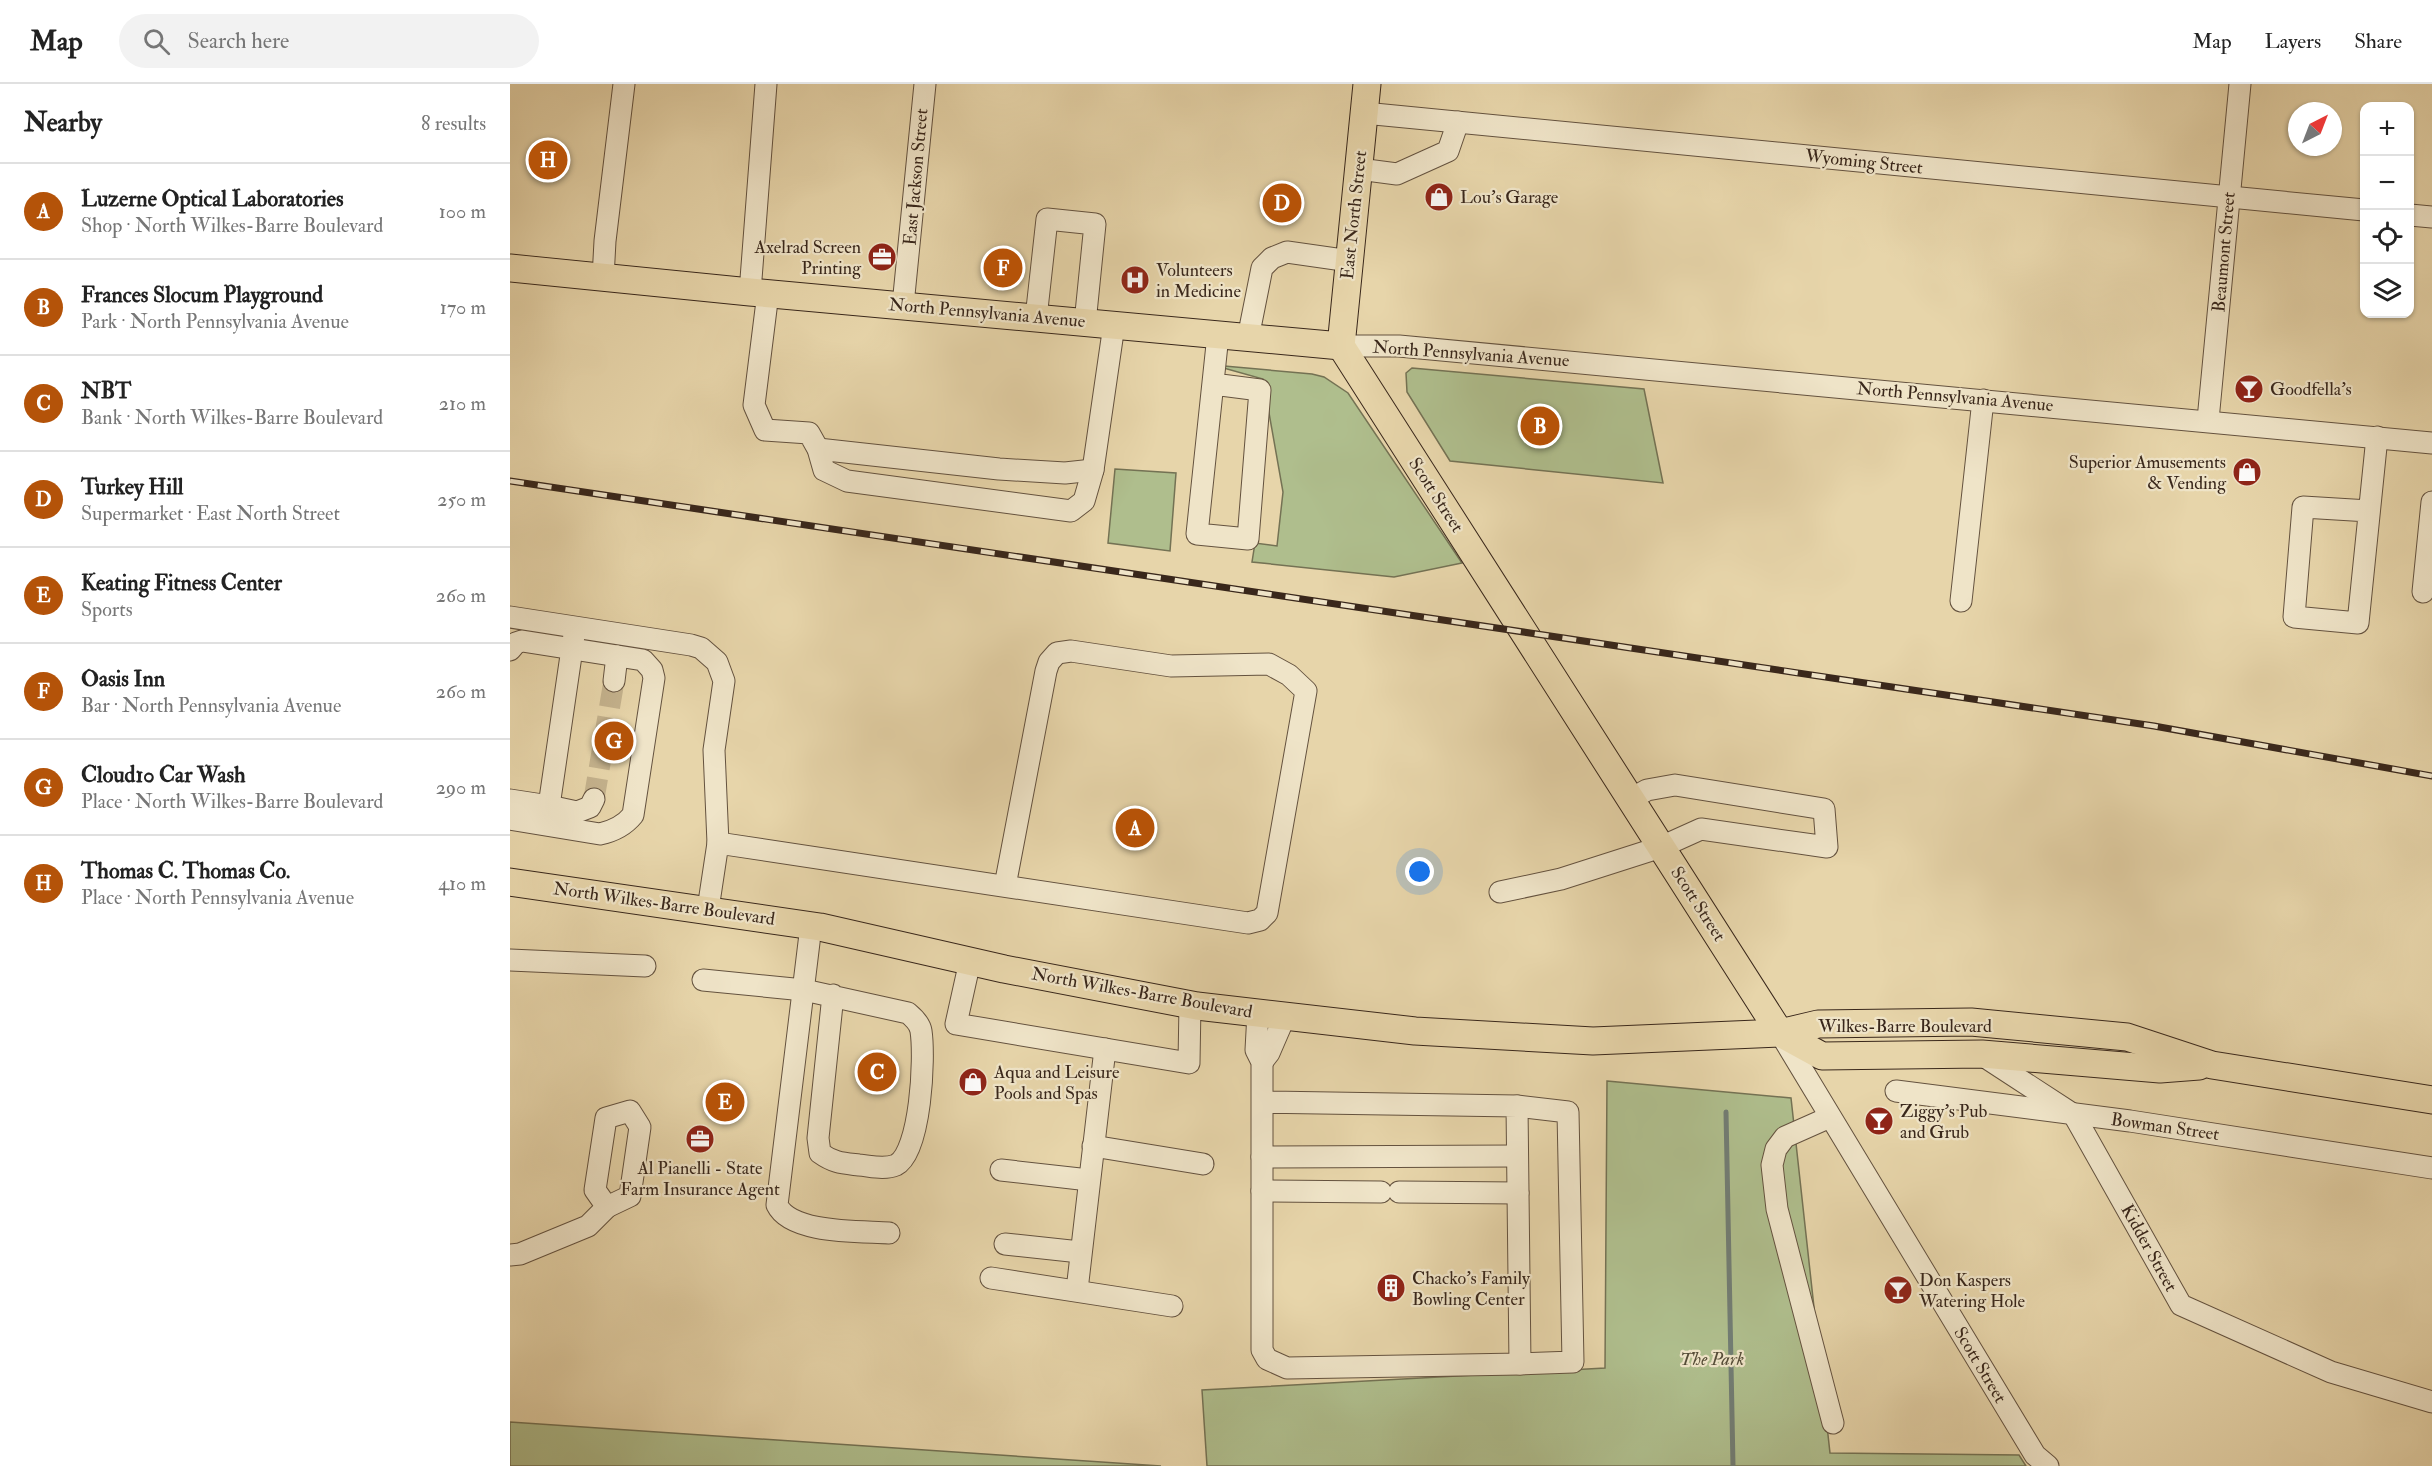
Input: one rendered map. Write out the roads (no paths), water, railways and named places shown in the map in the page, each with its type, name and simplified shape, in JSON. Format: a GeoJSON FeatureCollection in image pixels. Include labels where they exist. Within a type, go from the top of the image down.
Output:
{"type":"FeatureCollection","features":[{"type":"Feature","properties":{"kind":"main road","name":"East North Street"},"geometry":{"type":"LineString","coordinates":[[1341,346],[1367,84]]}},
{"type":"Feature","properties":{"kind":"main road","name":"North Pennsylvania Avenue"},"geometry":{"type":"LineString","coordinates":[[510,267],[759,293],[1341,346]]}},
{"type":"Feature","properties":{"kind":"main road","name":"Scott Street"},"geometry":{"type":"LineString","coordinates":[[1341,346],[1780,1033]]}},
{"type":"Feature","properties":{"kind":"main road","name":"North Wilkes-Barre Boulevard"},"geometry":{"type":"LineString","coordinates":[[510,882],[708,909],[811,926],[970,961],[1190,1004],[1258,1013],[1415,1031],[1593,1041],[1780,1033]]}},
{"type":"Feature","properties":{"kind":"main road","name":"Wilkes-Barre Boulevard"},"geometry":{"type":"LineString","coordinates":[[1780,1033],[1818,1024],[1971,1022],[2127,1037],[2212,1065],[2432,1100]]}},
{"type":"Feature","properties":{"kind":"main road","name":"Wilkes-Barre Boulevard"},"geometry":{"type":"LineString","coordinates":[[1780,1033],[1822,1056],[1982,1054],[2160,1069],[2212,1065]]}},
{"type":"Feature","properties":{"kind":"street"},"geometry":{"type":"LineString","coordinates":[[603,278],[605,241],[624,84]]}},
{"type":"Feature","properties":{"kind":"street"},"geometry":{"type":"LineString","coordinates":[[766,84],[754,405],[765,430],[809,433],[818,449],[824,470],[847,482],[1071,511],[1083,501],[1093,470],[1114,325]]}},
{"type":"Feature","properties":{"kind":"street","name":"East Jackson Street"},"geometry":{"type":"LineString","coordinates":[[903,305],[924,84]]}},
{"type":"Feature","properties":{"kind":"street","name":"Beaumont Street"},"geometry":{"type":"LineString","coordinates":[[2208,420],[2240,84]]}},
{"type":"Feature","properties":{"kind":"street","name":"Wyoming Street"},"geometry":{"type":"LineString","coordinates":[[1364,113],[2360,210]]}},
{"type":"Feature","properties":{"kind":"street"},"geometry":{"type":"LineString","coordinates":[[1359,169],[1397,174],[1448,151],[1458,122]]}},
{"type":"Feature","properties":{"kind":"street"},"geometry":{"type":"LineString","coordinates":[[2414,215],[2432,217]]}},
{"type":"Feature","properties":{"kind":"street"},"geometry":{"type":"LineString","coordinates":[[1036,318],[1047,219],[1095,224],[1085,323]]}},
{"type":"Feature","properties":{"kind":"street"},"geometry":{"type":"LineString","coordinates":[[1248,338],[1262,268],[1272,258],[1287,252],[1350,261]]}},
{"type":"Feature","properties":{"kind":"street"},"geometry":{"type":"LineString","coordinates":[[1213,384],[1260,390],[1248,539],[1197,534],[1218,335]]}},
{"type":"Feature","properties":{"kind":"street","name":"North Pennsylvania Avenue"},"geometry":{"type":"LineString","coordinates":[[1341,346],[1399,346],[2208,420],[2432,443]]}},
{"type":"Feature","properties":{"kind":"street"},"geometry":{"type":"LineString","coordinates":[[1961,601],[1983,400]]}},
{"type":"Feature","properties":{"kind":"street"},"geometry":{"type":"LineString","coordinates":[[2369,511],[2303,507],[2294,617],[2358,623],[2377,437]]}},
{"type":"Feature","properties":{"kind":"street"},"geometry":{"type":"LineString","coordinates":[[818,449],[999,469],[1065,473],[1093,470]]}},
{"type":"Feature","properties":{"kind":"street"},"geometry":{"type":"LineString","coordinates":[[2423,592],[2432,502]]}},
{"type":"Feature","properties":{"kind":"street"},"geometry":{"type":"LineString","coordinates":[[510,617],[691,645],[700,648],[717,662],[724,681],[714,750],[718,843],[708,909]]}},
{"type":"Feature","properties":{"kind":"street"},"geometry":{"type":"LineString","coordinates":[[549,806],[576,627]]}},
{"type":"Feature","properties":{"kind":"street"},"geometry":{"type":"LineString","coordinates":[[510,650],[516,643],[522,641],[643,660],[652,670],[654,678],[633,814],[620,827],[600,834],[510,819]]}},
{"type":"Feature","properties":{"kind":"street"},"geometry":{"type":"LineString","coordinates":[[718,843],[1248,924],[1260,920],[1267,913],[1306,692],[1289,675],[1269,664],[1172,666],[1071,651],[1057,653],[1049,662],[1046,671],[1005,886]]}},
{"type":"Feature","properties":{"kind":"street"},"geometry":{"type":"LineString","coordinates":[[614,681],[617,656]]}},
{"type":"Feature","properties":{"kind":"street"},"geometry":{"type":"LineString","coordinates":[[1500,892],[1561,879],[1661,847],[1701,829],[1827,847],[1824,809],[1675,785],[1647,790],[1631,800]]}},
{"type":"Feature","properties":{"kind":"street"},"geometry":{"type":"LineString","coordinates":[[510,800],[577,812],[590,807],[594,799]]}},
{"type":"Feature","properties":{"kind":"street"},"geometry":{"type":"LineString","coordinates":[[811,926],[777,1205],[780,1212],[791,1221],[812,1227],[889,1233]]}},
{"type":"Feature","properties":{"kind":"street"},"geometry":{"type":"LineString","coordinates":[[510,960],[645,966]]}},
{"type":"Feature","properties":{"kind":"street"},"geometry":{"type":"LineString","coordinates":[[970,961],[956,1024],[1189,1063],[1190,1004]]}},
{"type":"Feature","properties":{"kind":"street"},"geometry":{"type":"LineString","coordinates":[[703,980],[804,990],[833,995],[908,1013],[921,1029],[922,1097],[907,1153],[897,1164],[885,1168],[831,1162],[820,1154],[818,1138],[833,995]]}},
{"type":"Feature","properties":{"kind":"street"},"geometry":{"type":"LineString","coordinates":[[1258,1013],[1256,1050],[1262,1062],[1262,1102],[1262,1350],[1273,1363],[1287,1368],[1573,1362],[1568,1112],[1517,1106],[1262,1102]]}},
{"type":"Feature","properties":{"kind":"street"},"geometry":{"type":"LineString","coordinates":[[1262,1062],[1269,1053],[1285,1016]]}},
{"type":"Feature","properties":{"kind":"street","name":"Scott Street"},"geometry":{"type":"LineString","coordinates":[[1780,1033],[2035,1455],[2048,1466]]}},
{"type":"Feature","properties":{"kind":"street"},"geometry":{"type":"LineString","coordinates":[[1077,1290],[1105,1049]]}},
{"type":"Feature","properties":{"kind":"street","name":"Kidder Street"},"geometry":{"type":"LineString","coordinates":[[1982,1054],[2074,1115],[2181,1305],[2331,1372],[2432,1402]]}},
{"type":"Feature","properties":{"kind":"street","name":"Bowman Street"},"geometry":{"type":"LineString","coordinates":[[1896,1091],[2130,1121],[2432,1168]]}},
{"type":"Feature","properties":{"kind":"street"},"geometry":{"type":"LineString","coordinates":[[1517,1106],[1520,1364]]}},
{"type":"Feature","properties":{"kind":"street"},"geometry":{"type":"LineString","coordinates":[[1830,1117],[1785,1137],[1776,1149],[1772,1165],[1777,1209],[1833,1423]]}},
{"type":"Feature","properties":{"kind":"street"},"geometry":{"type":"LineString","coordinates":[[1093,1146],[1203,1164]]}},
{"type":"Feature","properties":{"kind":"street"},"geometry":{"type":"LineString","coordinates":[[1262,1157],[1517,1156]]}},
{"type":"Feature","properties":{"kind":"street"},"geometry":{"type":"LineString","coordinates":[[1001,1170],[1089,1180]]}},
{"type":"Feature","properties":{"kind":"street"},"geometry":{"type":"LineString","coordinates":[[1262,1191],[1518,1193]]}},
{"type":"Feature","properties":{"kind":"street"},"geometry":{"type":"LineString","coordinates":[[510,1255],[520,1254],[588,1226],[607,1207]]}},
{"type":"Feature","properties":{"kind":"street"},"geometry":{"type":"LineString","coordinates":[[1005,1244],[1080,1252]]}},
{"type":"Feature","properties":{"kind":"street"},"geometry":{"type":"LineString","coordinates":[[991,1278],[1172,1306]]}},
{"type":"Feature","properties":{"kind":"waterway"},"geometry":{"type":"LineString","coordinates":[[1726,1112],[1733,1466]]}},
{"type":"Feature","properties":{"kind":"tunnel"},"geometry":{"type":"LineString","coordinates":[[594,799],[614,681]]}},
{"type":"Feature","properties":{"kind":"railway"},"geometry":{"type":"LineString","coordinates":[[510,481],[2154,726],[2432,776]]}},
{"type":"Feature","properties":{"kind":"place","name":"Thomas C. Thomas Co."},"geometry":{"type":"Point","coordinates":[548,160]}},
{"type":"Feature","properties":{"kind":"place","name":"Lou's Garage"},"geometry":{"type":"Point","coordinates":[1439,197]}},
{"type":"Feature","properties":{"kind":"place","name":"Turkey Hill"},"geometry":{"type":"Point","coordinates":[1282,203]}},
{"type":"Feature","properties":{"kind":"place","name":"Axelrad Screen Printing"},"geometry":{"type":"Point","coordinates":[882,257]}},
{"type":"Feature","properties":{"kind":"place","name":"Oasis Inn"},"geometry":{"type":"Point","coordinates":[1003,268]}},
{"type":"Feature","properties":{"kind":"place","name":"Volunteers in Medicine"},"geometry":{"type":"Point","coordinates":[1135,280]}},
{"type":"Feature","properties":{"kind":"place","name":"Goodfella's"},"geometry":{"type":"Point","coordinates":[2249,389]}},
{"type":"Feature","properties":{"kind":"place","name":"Frances Slocum Playground"},"geometry":{"type":"Point","coordinates":[1540,426]}},
{"type":"Feature","properties":{"kind":"place","name":"Superior Amusements & Vending"},"geometry":{"type":"Point","coordinates":[2247,472]}},
{"type":"Feature","properties":{"kind":"place","name":"Cloud10 Car Wash"},"geometry":{"type":"Point","coordinates":[614,741]}},
{"type":"Feature","properties":{"kind":"place","name":"Luzerne Optical Laboratories"},"geometry":{"type":"Point","coordinates":[1135,828]}},
{"type":"Feature","properties":{"kind":"place","name":"NBT"},"geometry":{"type":"Point","coordinates":[877,1072]}},
{"type":"Feature","properties":{"kind":"place","name":"Aqua and Leisure Pools and Spas"},"geometry":{"type":"Point","coordinates":[973,1082]}},
{"type":"Feature","properties":{"kind":"place","name":"Keating Fitness Center"},"geometry":{"type":"Point","coordinates":[725,1102]}},
{"type":"Feature","properties":{"kind":"place","name":"Ziggy's Pub and Grub"},"geometry":{"type":"Point","coordinates":[1879,1121]}},
{"type":"Feature","properties":{"kind":"place","name":"Al Pianelli - State Farm Insurance Agent"},"geometry":{"type":"Point","coordinates":[700,1139]}},
{"type":"Feature","properties":{"kind":"place","name":"Chacko's Family Bowling Center"},"geometry":{"type":"Point","coordinates":[1391,1288]}},
{"type":"Feature","properties":{"kind":"place","name":"Don Kaspers Watering Hole"},"geometry":{"type":"Point","coordinates":[1898,1290]}},
{"type":"Feature","properties":{"kind":"park label","name":"The Park"},"geometry":{"type":"Point","coordinates":[1712,1359]}}]}
